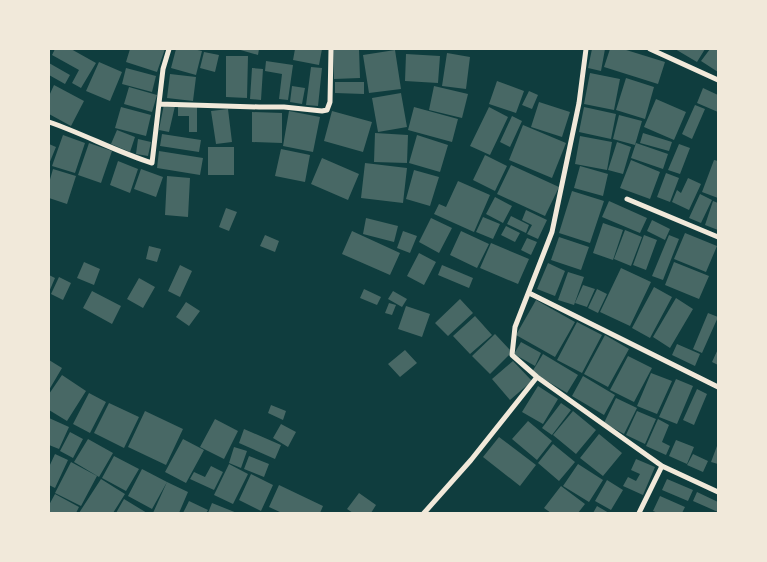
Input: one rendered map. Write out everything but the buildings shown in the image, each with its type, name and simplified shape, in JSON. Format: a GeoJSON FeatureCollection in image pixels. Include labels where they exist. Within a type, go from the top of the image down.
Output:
{"type":"FeatureCollection","features":[{"type":"Feature","properties":{"kind":"street"},"geometry":{"type":"LineString","coordinates":[[49,122],[152,163],[163,69],[170,49]]}},
{"type":"Feature","properties":{"kind":"street"},"geometry":{"type":"LineString","coordinates":[[159,104],[259,108],[284,107],[322,112],[327,110],[330,102],[330,49]]}},
{"type":"Feature","properties":{"kind":"street"},"geometry":{"type":"LineString","coordinates":[[586,49],[579,103],[552,232],[516,327],[512,355],[537,377],[662,466],[718,492]]}},
{"type":"Feature","properties":{"kind":"street"},"geometry":{"type":"LineString","coordinates":[[650,49],[718,80]]}},
{"type":"Feature","properties":{"kind":"street"},"geometry":{"type":"LineString","coordinates":[[627,199],[718,238]]}},
{"type":"Feature","properties":{"kind":"street"},"geometry":{"type":"LineString","coordinates":[[529,293],[718,387]]}},
{"type":"Feature","properties":{"kind":"street"},"geometry":{"type":"LineString","coordinates":[[424,513],[471,460],[537,377]]}},
{"type":"Feature","properties":{"kind":"street"},"geometry":{"type":"LineString","coordinates":[[639,513],[662,466]]}}]}
